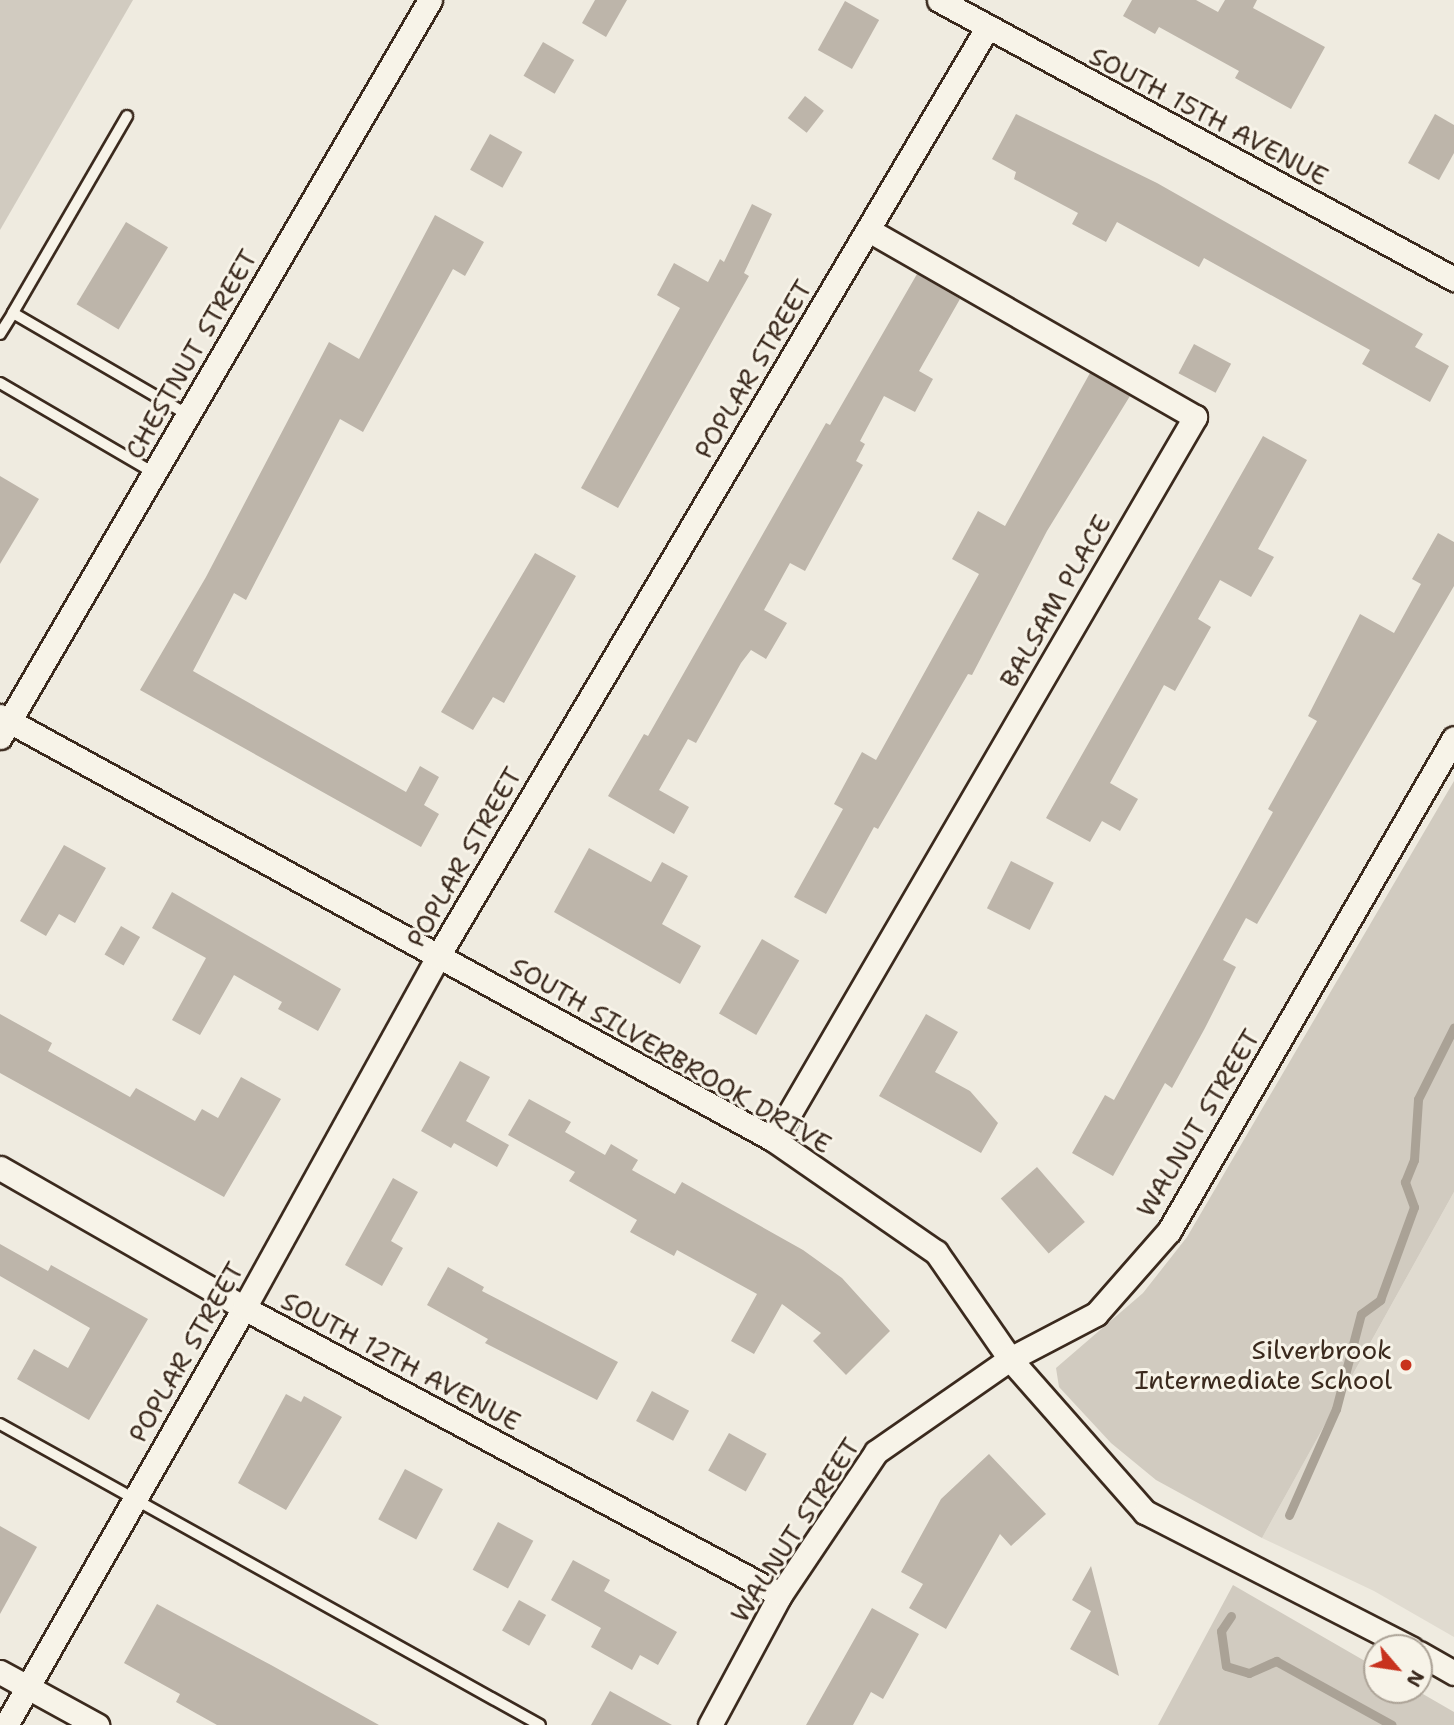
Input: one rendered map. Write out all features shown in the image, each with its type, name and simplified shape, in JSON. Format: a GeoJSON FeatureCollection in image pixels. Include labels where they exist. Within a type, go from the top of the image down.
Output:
{"type":"FeatureCollection","features":[{"type":"Feature","properties":{"kind":"street","name":"CHESTNUT STREET"},"geometry":{"type":"LineString","coordinates":[[3,724],[154,473],[430,0]]}},
{"type":"Feature","properties":{"kind":"street","name":"SOUTH 15TH AVENUE"},"geometry":{"type":"LineString","coordinates":[[939,0],[1454,279]]}},
{"type":"Feature","properties":{"kind":"street","name":"POPLAR STREET"},"geometry":{"type":"LineString","coordinates":[[6,1725],[244,1308],[438,956],[987,28]]}},
{"type":"Feature","properties":{"kind":"street","name":"BALSAM PLACE"},"geometry":{"type":"LineString","coordinates":[[774,1140],[1195,417],[868,230]]}},
{"type":"Feature","properties":{"kind":"street","name":"SOUTH SILVERBROOK DRIVE"},"geometry":{"type":"LineString","coordinates":[[3,724],[438,956],[774,1140],[936,1252],[1010,1359],[1145,1513],[1383,1634]]}},
{"type":"Feature","properties":{"kind":"street","name":"WALNUT STREET"},"geometry":{"type":"LineString","coordinates":[[710,1725],[780,1595],[876,1452],[1010,1359],[1096,1314],[1170,1231],[1454,738]]}},
{"type":"Feature","properties":{"kind":"street","name":"SOUTH 12TH AVENUE"},"geometry":{"type":"LineString","coordinates":[[0,1168],[244,1308],[780,1595]]}},
{"type":"Feature","properties":{"kind":"street"},"geometry":{"type":"LineString","coordinates":[[1433,1661],[1454,1673]]}},
{"type":"Feature","properties":{"kind":"street"},"geometry":{"type":"LineString","coordinates":[[0,1672],[97,1725]]}},
{"type":"Feature","properties":{"kind":"lane"},"geometry":{"type":"LineString","coordinates":[[0,334],[127,116]]}},
{"type":"Feature","properties":{"kind":"lane"},"geometry":{"type":"LineString","coordinates":[[13,313],[188,415]]}},
{"type":"Feature","properties":{"kind":"lane"},"geometry":{"type":"LineString","coordinates":[[0,383],[154,473]]}},
{"type":"Feature","properties":{"kind":"lane"},"geometry":{"type":"LineString","coordinates":[[0,1424],[133,1502],[540,1725]]}},
{"type":"Feature","properties":{"kind":"shaded area"},"geometry":{"type":"Polygon","coordinates":[[[0,0],[133,0],[0,230],[0,0]]]}},
{"type":"Feature","properties":{"kind":"shaded area"},"geometry":{"type":"Polygon","coordinates":[[[1454,781],[1454,1192],[1262,1538],[1156,1480],[1111,1443],[1059,1387],[1056,1368],[1143,1293],[1187,1237],[1454,781]]]}},
{"type":"Feature","properties":{"kind":"shaded area","name":"Silverbrook Intermediate School"},"geometry":{"type":"Polygon","coordinates":[[[1454,1192],[1454,1637],[1374,1591],[1262,1538],[1454,1192]]]}},
{"type":"Feature","properties":{"kind":"shaded area"},"geometry":{"type":"Polygon","coordinates":[[[1233,1585],[1363,1660],[1363,1704],[1433,1704],[1433,1700],[1454,1712],[1454,1725],[1158,1725],[1233,1585]]]}},
{"type":"Feature","properties":{"kind":"building"},"geometry":{"type":"Polygon","coordinates":[[[595,0],[627,0],[606,37],[582,23],[595,0]]]}},
{"type":"Feature","properties":{"kind":"building"},"geometry":{"type":"Polygon","coordinates":[[[1132,0],[1196,0],[1218,12],[1225,0],[1257,0],[1253,8],[1325,47],[1291,109],[1235,78],[1239,71],[1159,27],[1155,34],[1123,16],[1132,0]]]}},
{"type":"Feature","properties":{"kind":"building"},"geometry":{"type":"Polygon","coordinates":[[[845,1],[879,20],[852,69],[818,50],[845,1]]]}},
{"type":"Feature","properties":{"kind":"building"},"geometry":{"type":"Polygon","coordinates":[[[543,42],[574,60],[555,94],[524,76],[543,42]]]}},
{"type":"Feature","properties":{"kind":"building"},"geometry":{"type":"Polygon","coordinates":[[[805,96],[824,111],[807,133],[788,118],[805,96]]]}},
{"type":"Feature","properties":{"kind":"building"},"geometry":{"type":"Polygon","coordinates":[[[1016,114],[1157,183],[1423,334],[1415,347],[1449,366],[1430,402],[1362,364],[1370,350],[1204,258],[1199,267],[1117,222],[1106,242],[1072,224],[1078,213],[1014,179],[1016,172],[992,159],[1016,114]]]}},
{"type":"Feature","properties":{"kind":"building"},"geometry":{"type":"Polygon","coordinates":[[[1435,114],[1454,125],[1454,153],[1439,180],[1408,163],[1435,114]]]}},
{"type":"Feature","properties":{"kind":"building"},"geometry":{"type":"Polygon","coordinates":[[[490,134],[522,152],[502,188],[470,170],[490,134]]]}},
{"type":"Feature","properties":{"kind":"building"},"geometry":{"type":"Polygon","coordinates":[[[752,204],[772,214],[744,273],[749,276],[618,508],[581,488],[680,308],[657,295],[674,263],[708,282],[720,259],[724,262],[752,204]]]}},
{"type":"Feature","properties":{"kind":"building"},"geometry":{"type":"Polygon","coordinates":[[[435,215],[484,242],[465,276],[453,269],[363,432],[340,419],[246,600],[234,593],[193,671],[406,792],[420,766],[439,777],[424,805],[439,814],[421,847],[140,690],[206,577],[329,342],[359,359],[435,215]]]}},
{"type":"Feature","properties":{"kind":"building"},"geometry":{"type":"Polygon","coordinates":[[[126,222],[168,247],[119,330],[77,304],[126,222]]]}},
{"type":"Feature","properties":{"kind":"building"},"geometry":{"type":"Polygon","coordinates":[[[917,274],[960,299],[919,371],[933,379],[915,412],[884,396],[860,441],[865,444],[856,461],[863,465],[805,571],[790,563],[764,610],[787,623],[766,659],[751,650],[696,743],[688,739],[659,790],[689,807],[674,834],[608,796],[644,734],[648,736],[826,423],[830,425],[917,274]]]}},
{"type":"Feature","properties":{"kind":"building"},"geometry":{"type":"Polygon","coordinates":[[[1194,344],[1231,364],[1216,393],[1179,373],[1194,344]]]}},
{"type":"Feature","properties":{"kind":"building"},"geometry":{"type":"Polygon","coordinates":[[[1090,373],[1130,396],[1047,531],[972,675],[968,674],[878,829],[874,827],[826,914],[794,897],[843,809],[834,804],[862,752],[876,760],[979,574],[952,559],[978,511],[1005,526],[1090,373]]]}},
{"type":"Feature","properties":{"kind":"building"},"geometry":{"type":"Polygon","coordinates":[[[1263,436],[1307,460],[1258,549],[1274,557],[1251,597],[1220,580],[1198,619],[1211,627],[1175,691],[1164,685],[1110,783],[1138,799],[1120,831],[1102,821],[1090,842],[1046,818],[1263,436]]]}},
{"type":"Feature","properties":{"kind":"building"},"geometry":{"type":"Polygon","coordinates":[[[0,476],[39,499],[0,564],[0,476]]]}},
{"type":"Feature","properties":{"kind":"building"},"geometry":{"type":"Polygon","coordinates":[[[1438,533],[1454,542],[1454,586],[1257,924],[1246,918],[1223,960],[1236,967],[1205,1028],[1172,1088],[1165,1083],[1113,1176],[1072,1153],[1105,1095],[1114,1100],[1273,812],[1268,809],[1317,721],[1308,716],[1360,614],[1394,633],[1421,584],[1412,579],[1438,533]]]}},
{"type":"Feature","properties":{"kind":"building"},"geometry":{"type":"Polygon","coordinates":[[[535,553],[576,576],[504,703],[493,697],[473,730],[441,712],[535,553]]]}},
{"type":"Feature","properties":{"kind":"building"},"geometry":{"type":"Polygon","coordinates":[[[64,845],[106,868],[75,923],[59,914],[46,936],[20,921],[64,845]]]}},
{"type":"Feature","properties":{"kind":"building"},"geometry":{"type":"Polygon","coordinates":[[[589,848],[651,882],[662,862],[688,876],[662,924],[701,946],[680,984],[554,912],[589,848]]]}},
{"type":"Feature","properties":{"kind":"building"},"geometry":{"type":"Polygon","coordinates":[[[1011,861],[1054,883],[1030,930],[987,908],[1011,861]]]}},
{"type":"Feature","properties":{"kind":"building"},"geometry":{"type":"Polygon","coordinates":[[[172,892],[341,989],[318,1031],[278,1009],[282,1002],[234,975],[200,1035],[172,1020],[206,958],[152,928],[172,892]]]}},
{"type":"Feature","properties":{"kind":"building"},"geometry":{"type":"Polygon","coordinates":[[[121,926],[140,937],[124,966],[104,955],[121,926]]]}},
{"type":"Feature","properties":{"kind":"building"},"geometry":{"type":"Polygon","coordinates":[[[762,939],[799,960],[756,1035],[719,1013],[762,939]]]}},
{"type":"Feature","properties":{"kind":"building"},"geometry":{"type":"Polygon","coordinates":[[[0,1014],[52,1043],[48,1051],[130,1097],[136,1088],[195,1121],[202,1109],[218,1118],[241,1077],[281,1099],[224,1197],[0,1073],[0,1014]]]}},
{"type":"Feature","properties":{"kind":"building"},"geometry":{"type":"Polygon","coordinates":[[[926,1014],[958,1032],[935,1072],[970,1091],[998,1123],[981,1153],[879,1096],[926,1014]]]}},
{"type":"Feature","properties":{"kind":"building"},"geometry":{"type":"Polygon","coordinates":[[[460,1061],[490,1077],[466,1121],[509,1145],[497,1167],[454,1143],[451,1148],[421,1131],[460,1061]]]}},
{"type":"Feature","properties":{"kind":"building"},"geometry":{"type":"Polygon","coordinates":[[[529,1099],[571,1122],[565,1132],[605,1155],[611,1144],[638,1160],[632,1170],[675,1194],[682,1182],[803,1250],[842,1278],[890,1331],[846,1375],[813,1341],[821,1333],[782,1304],[754,1354],[731,1341],[757,1294],[677,1250],[674,1256],[630,1232],[637,1220],[569,1181],[575,1172],[508,1135],[529,1099]]]}},
{"type":"Feature","properties":{"kind":"building"},"geometry":{"type":"Polygon","coordinates":[[[1037,1167],[1085,1222],[1049,1254],[1001,1198],[1037,1167]]]}},
{"type":"Feature","properties":{"kind":"building"},"geometry":{"type":"Polygon","coordinates":[[[393,1178],[418,1192],[391,1241],[403,1248],[382,1286],[345,1265],[393,1178]]]}},
{"type":"Feature","properties":{"kind":"building"},"geometry":{"type":"Polygon","coordinates":[[[0,1244],[48,1271],[51,1265],[148,1319],[89,1420],[17,1379],[34,1349],[68,1368],[90,1328],[0,1276],[0,1244]]]}},
{"type":"Feature","properties":{"kind":"building"},"geometry":{"type":"Polygon","coordinates":[[[448,1267],[484,1287],[482,1291],[618,1362],[597,1400],[485,1343],[488,1339],[427,1305],[448,1267]]]}},
{"type":"Feature","properties":{"kind":"building"},"geometry":{"type":"Polygon","coordinates":[[[652,1391],[689,1411],[673,1441],[636,1421],[652,1391]]]}},
{"type":"Feature","properties":{"kind":"building"},"geometry":{"type":"Polygon","coordinates":[[[286,1394],[301,1402],[304,1396],[342,1417],[286,1510],[238,1483],[286,1394]]]}},
{"type":"Feature","properties":{"kind":"building"},"geometry":{"type":"Polygon","coordinates":[[[729,1433],[767,1454],[746,1491],[708,1471],[729,1433]]]}},
{"type":"Feature","properties":{"kind":"building"},"geometry":{"type":"Polygon","coordinates":[[[989,1454],[1046,1514],[1011,1546],[1000,1534],[946,1629],[909,1608],[923,1584],[901,1572],[941,1499],[989,1454]]]}},
{"type":"Feature","properties":{"kind":"building"},"geometry":{"type":"Polygon","coordinates":[[[405,1469],[443,1489],[416,1540],[378,1519],[405,1469]]]}},
{"type":"Feature","properties":{"kind":"building"},"geometry":{"type":"Polygon","coordinates":[[[498,1522],[533,1541],[508,1588],[473,1570],[498,1522]]]}},
{"type":"Feature","properties":{"kind":"building"},"geometry":{"type":"Polygon","coordinates":[[[0,1526],[37,1547],[0,1614],[0,1526]]]}},
{"type":"Feature","properties":{"kind":"building"},"geometry":{"type":"Polygon","coordinates":[[[573,1560],[610,1580],[604,1591],[677,1632],[658,1665],[640,1655],[632,1670],[591,1647],[601,1628],[551,1600],[573,1560]]]}},
{"type":"Feature","properties":{"kind":"building"},"geometry":{"type":"Polygon","coordinates":[[[1091,1566],[1119,1676],[1070,1649],[1091,1611],[1072,1600],[1091,1566]]]}},
{"type":"Feature","properties":{"kind":"building"},"geometry":{"type":"Polygon","coordinates":[[[519,1600],[546,1615],[529,1646],[502,1631],[519,1600]]]}},
{"type":"Feature","properties":{"kind":"building"},"geometry":{"type":"Polygon","coordinates":[[[157,1604],[379,1725],[217,1725],[176,1702],[180,1694],[124,1663],[157,1604]]]}},
{"type":"Feature","properties":{"kind":"building"},"geometry":{"type":"Polygon","coordinates":[[[872,1608],[919,1634],[883,1699],[871,1692],[853,1725],[806,1725],[872,1608]]]}},
{"type":"Feature","properties":{"kind":"building"},"geometry":{"type":"Polygon","coordinates":[[[610,1691],[672,1725],[591,1725],[610,1691]]]}},
{"type":"Feature","properties":{"kind":"waterway"},"geometry":{"type":"LineString","coordinates":[[1289,1515],[1336,1409],[1361,1314],[1380,1300],[1414,1207],[1405,1182],[1414,1160],[1418,1099],[1454,1027]]}},
{"type":"Feature","properties":{"kind":"waterway"},"geometry":{"type":"LineString","coordinates":[[1231,1616],[1221,1631],[1226,1666],[1249,1673],[1276,1661],[1392,1725]]}},
{"type":"Feature","properties":{"kind":"place","name":"Silverbrook Intermediate School"},"geometry":{"type":"Point","coordinates":[1406,1365]}}]}
